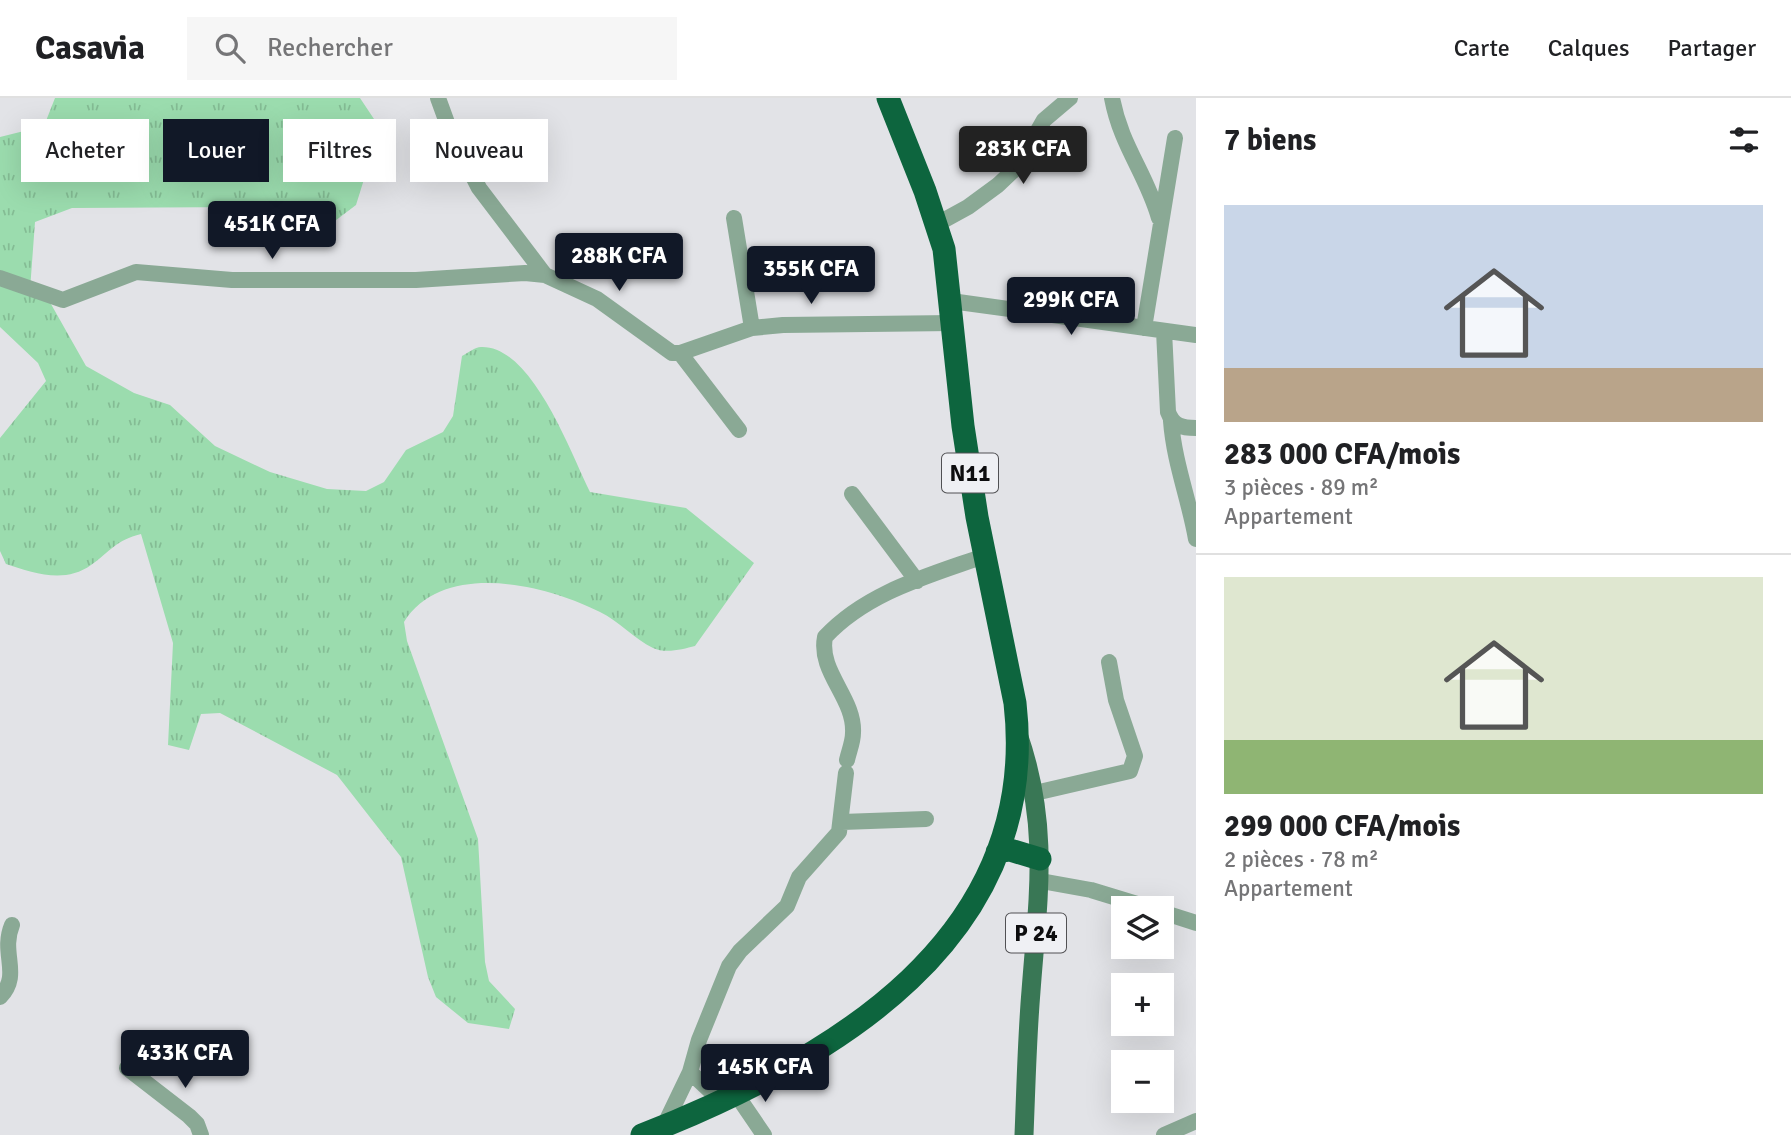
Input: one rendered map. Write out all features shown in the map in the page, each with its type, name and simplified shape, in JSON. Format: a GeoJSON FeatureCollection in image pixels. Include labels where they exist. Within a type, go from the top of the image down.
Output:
{"type":"FeatureCollection","features":[{"type":"Feature","properties":{"kind":"highway","name":"N11"},"geometry":{"type":"LineString","coordinates":[[642,1135],[728,1098],[836,1041],[904,987],[972,907],[997,852],[1012,804],[1018,734],[984,556],[963,426],[952,312],[937,224],[888,98]]}},
{"type":"Feature","properties":{"kind":"highway"},"geometry":{"type":"LineString","coordinates":[[997,852],[1010,850],[1041,870]]}},
{"type":"Feature","properties":{"kind":"main road","name":"P 24"},"geometry":{"type":"LineString","coordinates":[[1018,734],[1035,793],[1041,870],[1031,993],[1024,1135]]}},
{"type":"Feature","properties":{"kind":"street"},"geometry":{"type":"LineString","coordinates":[[438,98],[450,131],[479,188],[545,275]]}},
{"type":"Feature","properties":{"kind":"street"},"geometry":{"type":"LineString","coordinates":[[937,224],[968,207],[998,185],[1017,167],[1044,120],[1070,98]]}},
{"type":"Feature","properties":{"kind":"street"},"geometry":{"type":"LineString","coordinates":[[1112,98],[1121,136],[1144,176],[1161,224]]}},
{"type":"Feature","properties":{"kind":"street"},"geometry":{"type":"LineString","coordinates":[[1144,328],[1175,138]]}},
{"type":"Feature","properties":{"kind":"street"},"geometry":{"type":"LineString","coordinates":[[734,218],[752,328]]}},
{"type":"Feature","properties":{"kind":"street"},"geometry":{"type":"LineString","coordinates":[[0,278],[63,300],[136,272],[232,280],[416,280],[525,273],[545,275],[597,299],[664,350],[680,354],[752,328],[952,312],[1196,335]]}},
{"type":"Feature","properties":{"kind":"street"},"geometry":{"type":"LineString","coordinates":[[1164,331],[1173,445],[1191,508],[1196,539]]}},
{"type":"Feature","properties":{"kind":"street"},"geometry":{"type":"LineString","coordinates":[[680,354],[739,430]]}},
{"type":"Feature","properties":{"kind":"street"},"geometry":{"type":"LineString","coordinates":[[1171,421],[1177,426],[1196,428]]}},
{"type":"Feature","properties":{"kind":"street"},"geometry":{"type":"LineString","coordinates":[[852,494],[917,581]]}},
{"type":"Feature","properties":{"kind":"street"},"geometry":{"type":"LineString","coordinates":[[664,1126],[690,1072],[699,1041],[729,966],[740,951],[787,906],[799,877],[839,832],[846,766],[854,732],[852,716],[825,659],[825,637],[836,625],[877,597],[984,556]]}},
{"type":"Feature","properties":{"kind":"street"},"geometry":{"type":"LineString","coordinates":[[1035,793],[1130,771],[1134,765],[1135,756],[1116,700],[1109,662]]}},
{"type":"Feature","properties":{"kind":"street"},"geometry":{"type":"LineString","coordinates":[[842,822],[926,819]]}},
{"type":"Feature","properties":{"kind":"street"},"geometry":{"type":"LineString","coordinates":[[1041,870],[1111,896]]}},
{"type":"Feature","properties":{"kind":"street"},"geometry":{"type":"LineString","coordinates":[[1174,916],[1196,923]]}},
{"type":"Feature","properties":{"kind":"street"},"geometry":{"type":"LineString","coordinates":[[0,997],[11,983],[12,971],[6,950],[12,925]]}},
{"type":"Feature","properties":{"kind":"street"},"geometry":{"type":"LineString","coordinates":[[127,1069],[189,1116],[197,1124],[201,1135]]}},
{"type":"Feature","properties":{"kind":"street"},"geometry":{"type":"LineString","coordinates":[[690,1072],[728,1098],[764,1135]]}},
{"type":"Feature","properties":{"kind":"street"},"geometry":{"type":"LineString","coordinates":[[1164,1135],[1196,1121]]}},
{"type":"Feature","properties":{"kind":"green space"},"geometry":{"type":"Polygon","coordinates":[[[55,98],[360,98],[374,119],[283,119],[283,182],[363,182],[356,205],[323,230],[245,207],[72,208],[35,222],[30,290],[47,297],[86,366],[134,393],[170,405],[215,446],[270,472],[327,489],[366,491],[384,482],[406,450],[443,432],[453,416],[462,356],[479,347],[500,351],[517,363],[548,404],[590,492],[686,508],[754,563],[695,646],[680,650],[663,651],[653,648],[607,616],[577,602],[552,593],[496,583],[469,584],[443,590],[421,603],[404,622],[407,641],[478,839],[485,962],[489,981],[515,1009],[509,1029],[468,1023],[436,997],[428,977],[401,857],[337,775],[220,713],[201,714],[189,750],[168,745],[173,643],[141,534],[119,543],[91,565],[71,574],[49,575],[6,564],[0,551],[0,438],[46,381],[38,363],[0,327],[0,137],[21,132],[21,182],[149,182],[149,119],[47,119],[55,98]]]}}]}
